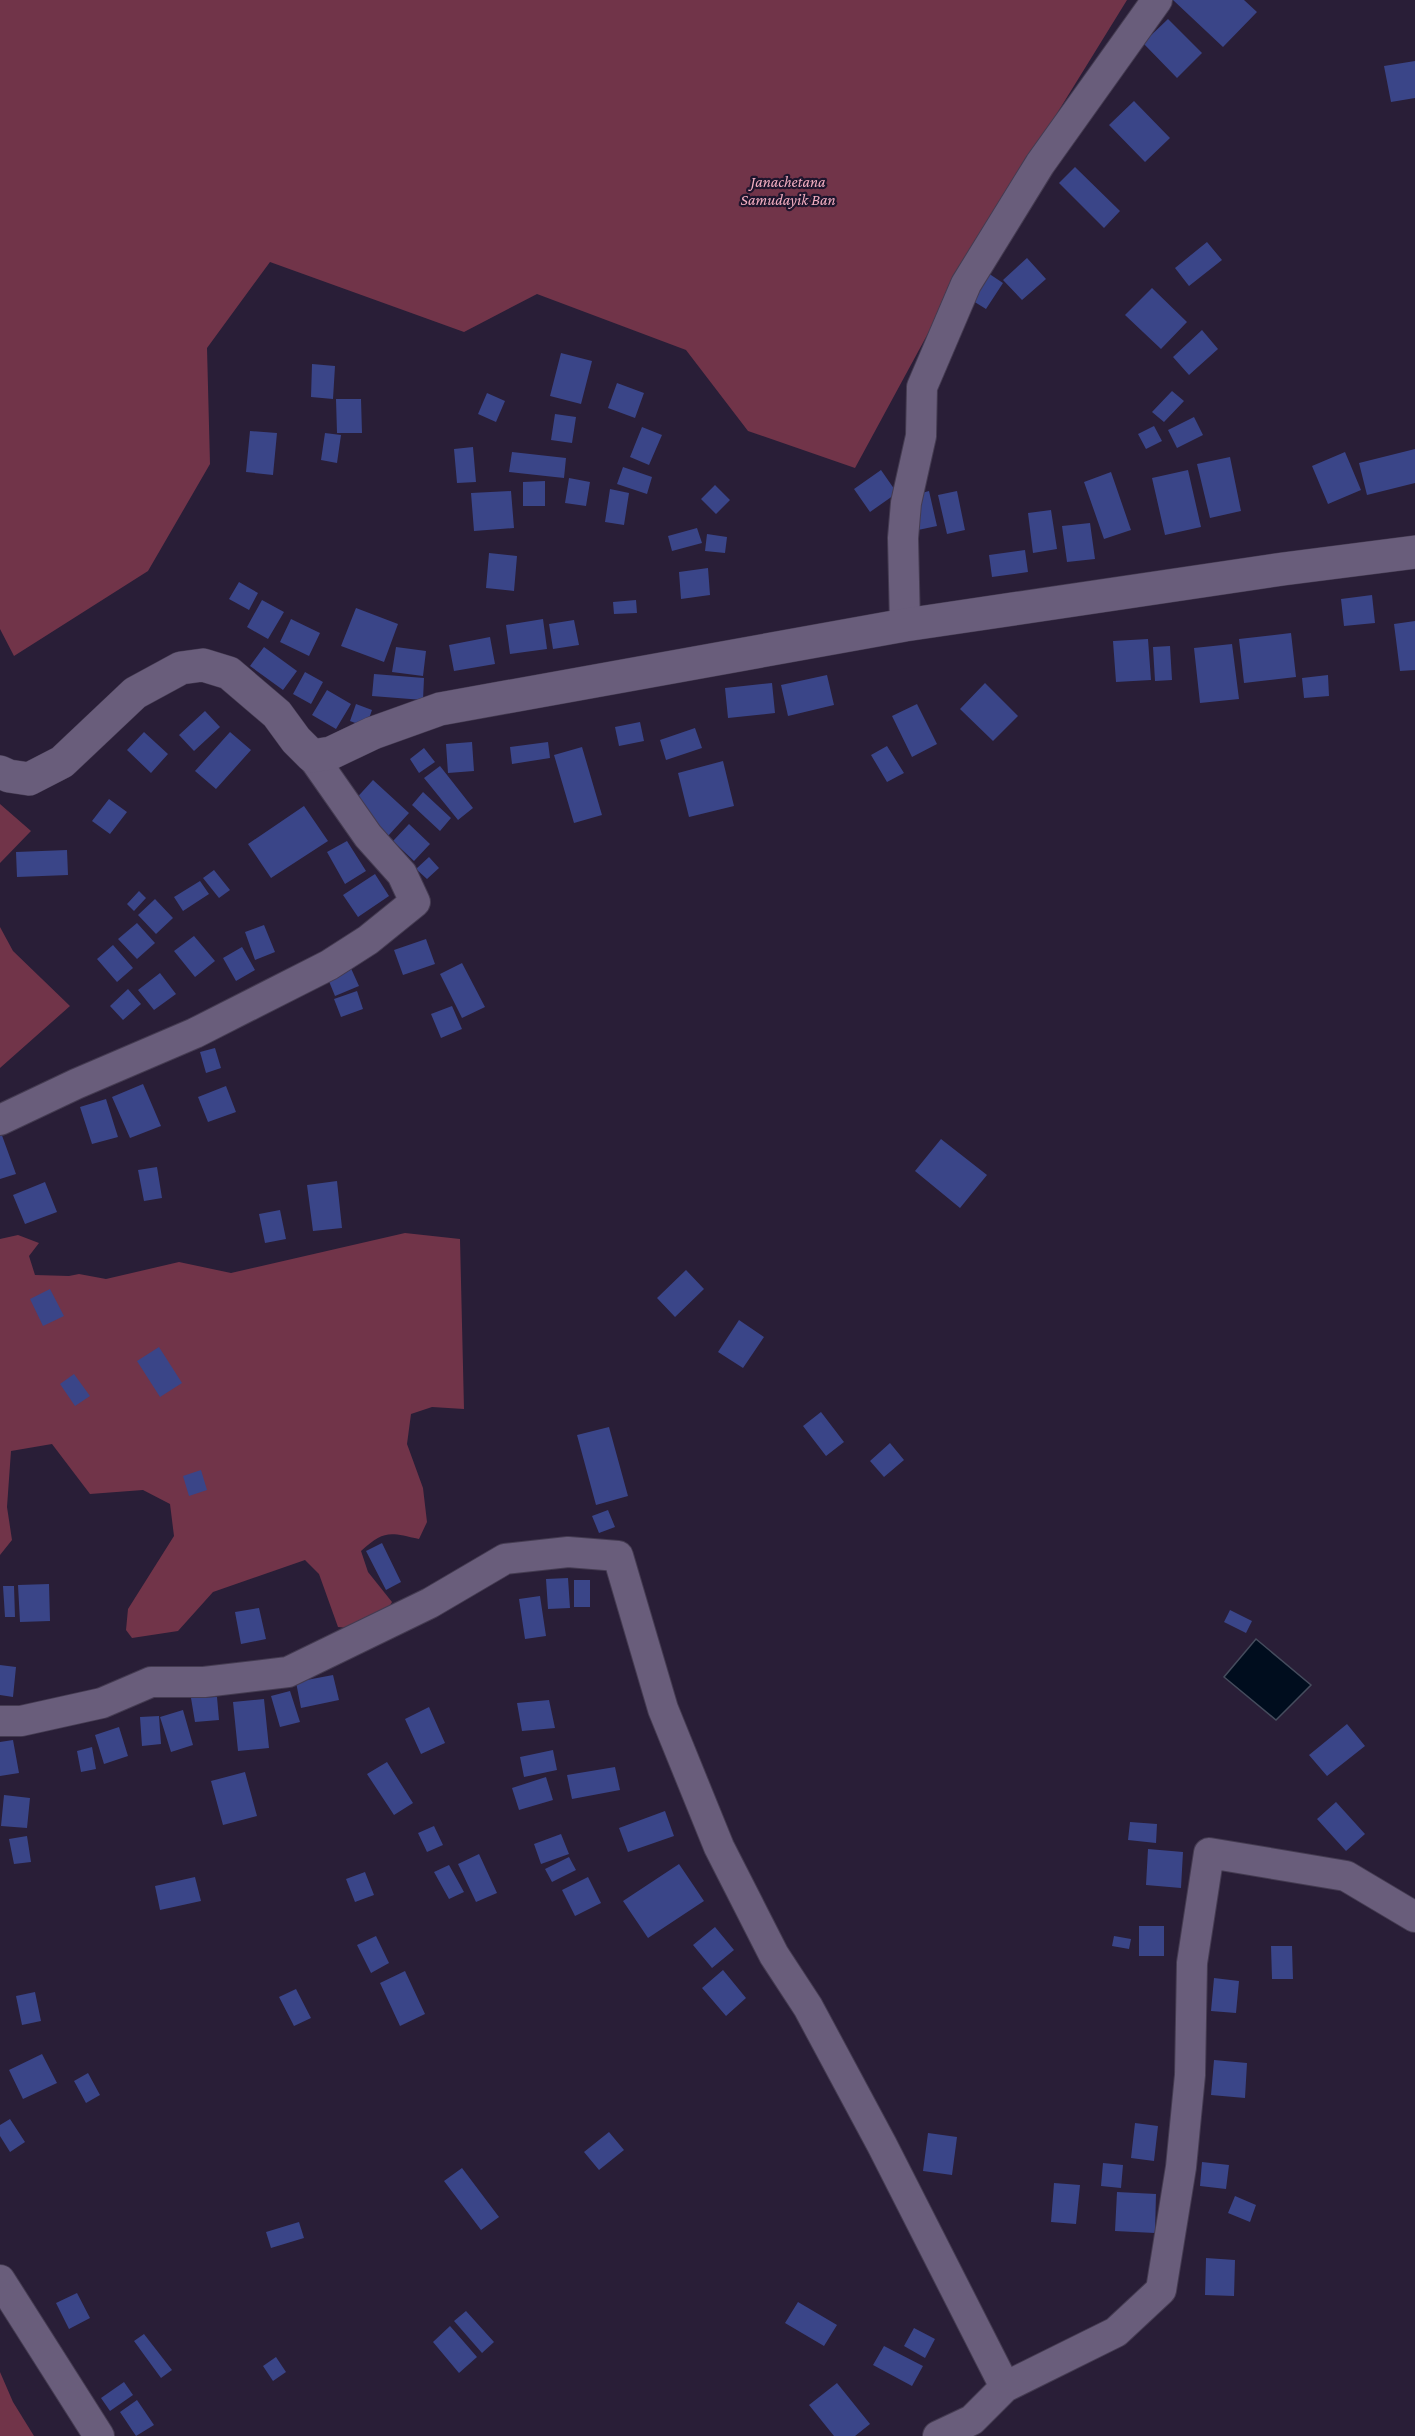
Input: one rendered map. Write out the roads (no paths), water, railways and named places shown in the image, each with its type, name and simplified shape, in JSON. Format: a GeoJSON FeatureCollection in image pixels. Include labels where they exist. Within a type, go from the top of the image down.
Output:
{"type":"FeatureCollection","features":[{"type":"Feature","properties":{"kind":"street"},"geometry":{"type":"LineString","coordinates":[[905,625],[903,538],[906,503],[921,436],[922,387],[966,284],[1040,164],[1157,0]]}},
{"type":"Feature","properties":{"kind":"street"},"geometry":{"type":"LineString","coordinates":[[312,756],[331,753],[373,733],[440,709],[905,625],[1283,569],[1415,552]]}},
{"type":"Feature","properties":{"kind":"street"},"geometry":{"type":"LineString","coordinates":[[0,772],[29,779],[62,762],[135,693],[181,668],[203,665],[229,673],[277,714],[296,740],[312,756],[368,836],[402,874],[415,902],[368,940],[329,965],[195,1033],[76,1083],[0,1120]]}},
{"type":"Feature","properties":{"kind":"street"},"geometry":{"type":"LineString","coordinates":[[0,1721],[21,1721],[102,1703],[151,1682],[204,1682],[288,1672],[430,1603],[505,1559],[568,1552],[618,1556],[663,1709],[719,1847],[774,1955],[808,2007],[882,2145],[1005,2387]]}},
{"type":"Feature","properties":{"kind":"street"},"geometry":{"type":"LineString","coordinates":[[938,2436],[972,2420],[1005,2387],[1116,2332],[1161,2290],[1181,2167],[1190,2075],[1192,1963],[1209,1853],[1346,1876],[1415,1917]]}},
{"type":"Feature","properties":{"kind":"street"},"geometry":{"type":"LineString","coordinates":[[0,2280],[99,2436]]}},
{"type":"Feature","properties":{"kind":"water"},"geometry":{"type":"Polygon","coordinates":[[[1256,1639],[1311,1685],[1276,1720],[1224,1677],[1256,1639]]]}},
{"type":"Feature","properties":{"kind":"park label","name":"Janachetana Samudayik Ban"},"geometry":{"type":"Point","coordinates":[788,190]}}]}
